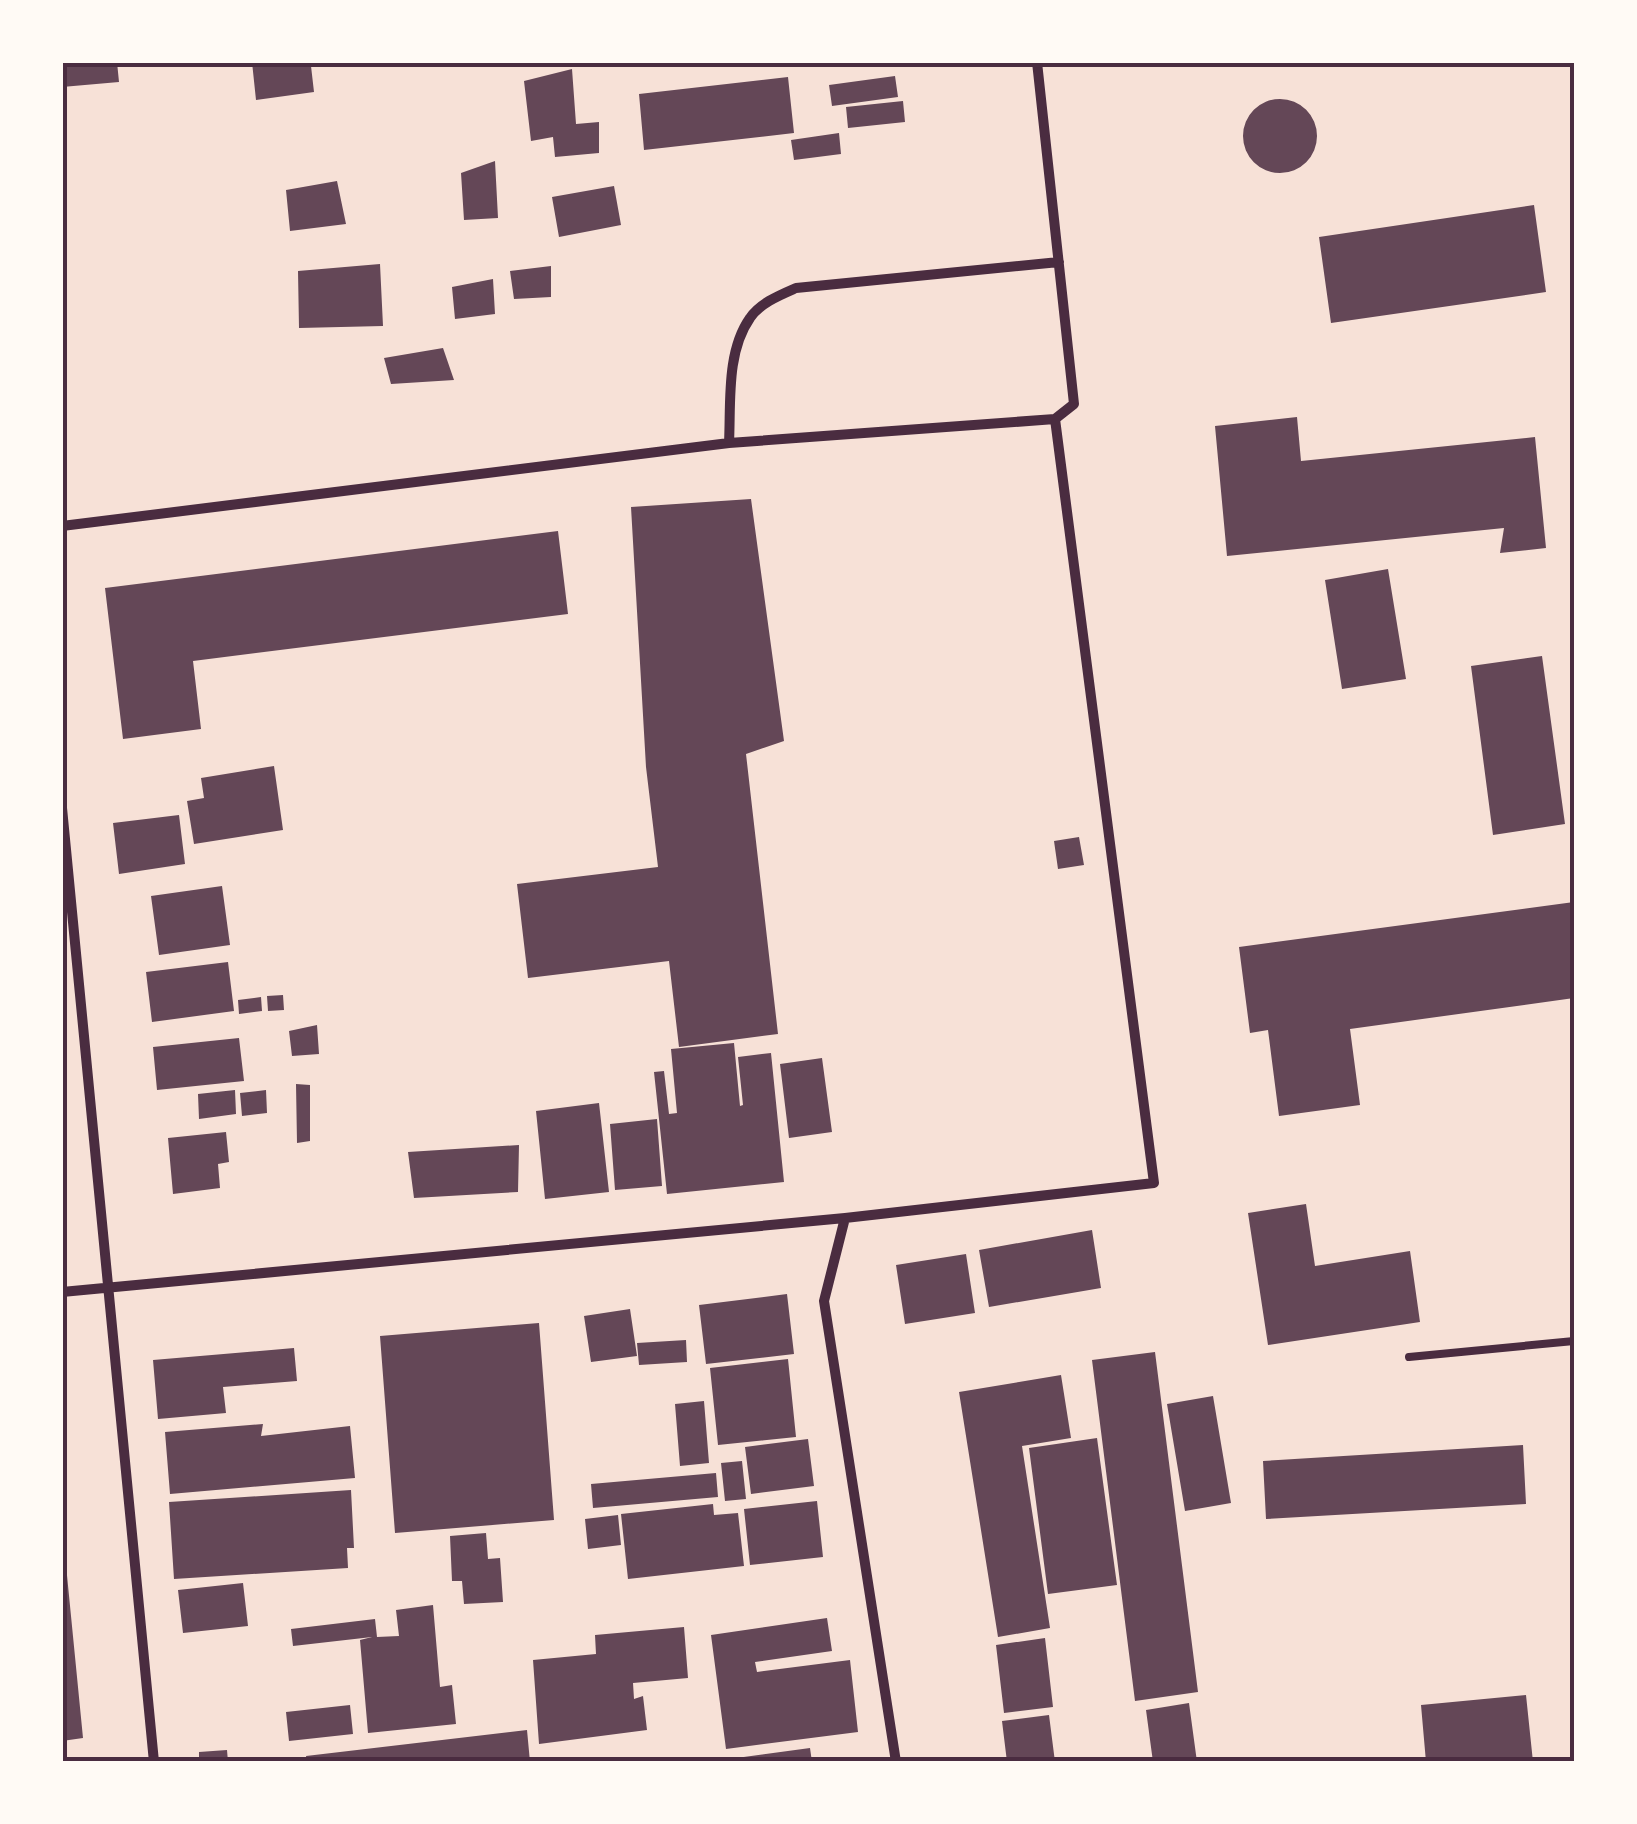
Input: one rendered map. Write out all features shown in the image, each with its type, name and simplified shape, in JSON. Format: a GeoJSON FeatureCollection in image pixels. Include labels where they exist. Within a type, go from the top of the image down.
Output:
{"type":"FeatureCollection","features":[{"type":"Feature","properties":{"kind":"street"},"geometry":{"type":"LineString","coordinates":[[62,526],[729,442],[1055,419],[1074,404],[1037,62]]}},
{"type":"Feature","properties":{"kind":"street"},"geometry":{"type":"LineString","coordinates":[[729,442],[733,362],[750,318],[770,300],[796,288],[1058,262]]}},
{"type":"Feature","properties":{"kind":"street"},"geometry":{"type":"LineString","coordinates":[[62,1292],[845,1218],[1154,1184],[1055,419]]}},
{"type":"Feature","properties":{"kind":"street"},"geometry":{"type":"LineString","coordinates":[[62,808],[154,1762]]}},
{"type":"Feature","properties":{"kind":"street"},"geometry":{"type":"LineString","coordinates":[[845,1218],[824,1301],[896,1762]]}},
{"type":"Feature","properties":{"kind":"lane"},"geometry":{"type":"LineString","coordinates":[[1410,1357],[1574,1341]]}},
{"type":"Feature","properties":{"kind":"building"},"geometry":{"type":"Polygon","coordinates":[[[62,62],[117,62],[119,82],[62,87],[62,62]]]}},
{"type":"Feature","properties":{"kind":"building"},"geometry":{"type":"Polygon","coordinates":[[[252,62],[321,65],[311,66],[314,92],[256,100],[252,62]]]}},
{"type":"Feature","properties":{"kind":"building"},"geometry":{"type":"Polygon","coordinates":[[[572,69],[576,124],[599,122],[599,153],[555,157],[553,137],[531,141],[524,81],[572,69]]]}},
{"type":"Feature","properties":{"kind":"building"},"geometry":{"type":"Polygon","coordinates":[[[895,76],[898,97],[832,106],[829,85],[895,76]]]}},
{"type":"Feature","properties":{"kind":"building"},"geometry":{"type":"Polygon","coordinates":[[[788,77],[794,133],[644,150],[639,94],[788,77]]]}},
{"type":"Feature","properties":{"kind":"building"},"geometry":{"type":"Polygon","coordinates":[[[1280,99],[1307,109],[1317,136],[1307,163],[1280,173],[1253,163],[1243,136],[1253,109],[1280,99]]]}},
{"type":"Feature","properties":{"kind":"building"},"geometry":{"type":"Polygon","coordinates":[[[903,101],[905,122],[848,128],[846,107],[903,101]]]}},
{"type":"Feature","properties":{"kind":"building"},"geometry":{"type":"Polygon","coordinates":[[[839,133],[841,154],[794,160],[791,140],[839,133]]]}},
{"type":"Feature","properties":{"kind":"building"},"geometry":{"type":"Polygon","coordinates":[[[495,161],[498,218],[464,220],[461,173],[495,161]]]}},
{"type":"Feature","properties":{"kind":"building"},"geometry":{"type":"Polygon","coordinates":[[[337,181],[346,224],[290,231],[286,190],[337,181]]]}},
{"type":"Feature","properties":{"kind":"building"},"geometry":{"type":"Polygon","coordinates":[[[614,186],[621,225],[559,237],[552,197],[614,186]]]}},
{"type":"Feature","properties":{"kind":"building"},"geometry":{"type":"Polygon","coordinates":[[[1534,205],[1546,292],[1331,323],[1319,237],[1534,205]]]}},
{"type":"Feature","properties":{"kind":"building"},"geometry":{"type":"Polygon","coordinates":[[[380,264],[383,326],[299,328],[298,271],[380,264]]]}},
{"type":"Feature","properties":{"kind":"building"},"geometry":{"type":"Polygon","coordinates":[[[551,266],[551,297],[514,299],[510,271],[551,266]]]}},
{"type":"Feature","properties":{"kind":"building"},"geometry":{"type":"Polygon","coordinates":[[[493,279],[495,314],[455,319],[452,287],[493,279]]]}},
{"type":"Feature","properties":{"kind":"building"},"geometry":{"type":"Polygon","coordinates":[[[443,348],[454,380],[391,384],[384,358],[443,348]]]}},
{"type":"Feature","properties":{"kind":"building"},"geometry":{"type":"Polygon","coordinates":[[[1297,417],[1301,461],[1535,437],[1546,548],[1500,553],[1504,528],[1227,556],[1215,426],[1297,417]]]}},
{"type":"Feature","properties":{"kind":"building"},"geometry":{"type":"Polygon","coordinates":[[[751,499],[784,741],[746,754],[778,1034],[679,1047],[669,961],[528,978],[517,884],[658,867],[646,767],[631,507],[751,499]]]}},
{"type":"Feature","properties":{"kind":"building"},"geometry":{"type":"Polygon","coordinates":[[[558,531],[568,614],[193,661],[201,729],[123,739],[105,588],[558,531]]]}},
{"type":"Feature","properties":{"kind":"building"},"geometry":{"type":"Polygon","coordinates":[[[1388,569],[1406,679],[1342,689],[1325,580],[1388,569]]]}},
{"type":"Feature","properties":{"kind":"building"},"geometry":{"type":"Polygon","coordinates":[[[1542,656],[1565,824],[1493,835],[1471,666],[1542,656]]]}},
{"type":"Feature","properties":{"kind":"building"},"geometry":{"type":"Polygon","coordinates":[[[274,766],[283,830],[194,844],[187,801],[204,798],[201,778],[274,766]]]}},
{"type":"Feature","properties":{"kind":"building"},"geometry":{"type":"Polygon","coordinates":[[[179,815],[185,864],[119,874],[113,823],[179,815]]]}},
{"type":"Feature","properties":{"kind":"building"},"geometry":{"type":"Polygon","coordinates":[[[1079,837],[1084,865],[1058,869],[1054,841],[1079,837]]]}},
{"type":"Feature","properties":{"kind":"building"},"geometry":{"type":"Polygon","coordinates":[[[222,886],[230,945],[159,955],[151,896],[222,886]]]}},
{"type":"Feature","properties":{"kind":"building"},"geometry":{"type":"Polygon","coordinates":[[[1574,902],[1574,998],[1350,1029],[1360,1105],[1279,1116],[1268,1030],[1250,1033],[1239,947],[1574,902]]]}},
{"type":"Feature","properties":{"kind":"building"},"geometry":{"type":"Polygon","coordinates":[[[228,962],[234,1011],[152,1022],[146,972],[228,962]]]}},
{"type":"Feature","properties":{"kind":"building"},"geometry":{"type":"Polygon","coordinates":[[[283,995],[284,1010],[268,1011],[267,996],[283,995]]]}},
{"type":"Feature","properties":{"kind":"building"},"geometry":{"type":"Polygon","coordinates":[[[261,997],[262,1011],[239,1014],[238,1000],[261,997]]]}},
{"type":"Feature","properties":{"kind":"building"},"geometry":{"type":"Polygon","coordinates":[[[317,1025],[319,1054],[292,1056],[289,1031],[317,1025]]]}},
{"type":"Feature","properties":{"kind":"building"},"geometry":{"type":"Polygon","coordinates":[[[239,1038],[244,1081],[157,1090],[153,1047],[239,1038]]]}},
{"type":"Feature","properties":{"kind":"building"},"geometry":{"type":"Polygon","coordinates":[[[734,1043],[740,1106],[743,1105],[738,1057],[771,1053],[784,1182],[667,1194],[654,1072],[664,1071],[669,1114],[677,1113],[671,1049],[734,1043]]]}},
{"type":"Feature","properties":{"kind":"building"},"geometry":{"type":"Polygon","coordinates":[[[822,1058],[832,1132],[789,1138],[780,1064],[822,1058]]]}},
{"type":"Feature","properties":{"kind":"building"},"geometry":{"type":"Polygon","coordinates":[[[296,1084],[310,1085],[310,1141],[297,1143],[296,1084]]]}},
{"type":"Feature","properties":{"kind":"building"},"geometry":{"type":"Polygon","coordinates":[[[235,1090],[236,1114],[199,1119],[198,1094],[235,1090]]]}},
{"type":"Feature","properties":{"kind":"building"},"geometry":{"type":"Polygon","coordinates":[[[266,1090],[267,1113],[242,1116],[240,1093],[266,1090]]]}},
{"type":"Feature","properties":{"kind":"building"},"geometry":{"type":"Polygon","coordinates":[[[599,1103],[609,1192],[545,1199],[536,1111],[599,1103]]]}},
{"type":"Feature","properties":{"kind":"building"},"geometry":{"type":"Polygon","coordinates":[[[657,1119],[662,1186],[615,1190],[610,1124],[657,1119]]]}},
{"type":"Feature","properties":{"kind":"building"},"geometry":{"type":"Polygon","coordinates":[[[226,1132],[229,1162],[218,1164],[220,1188],[173,1194],[168,1138],[226,1132]]]}},
{"type":"Feature","properties":{"kind":"building"},"geometry":{"type":"Polygon","coordinates":[[[519,1145],[518,1192],[414,1198],[408,1152],[519,1145]]]}},
{"type":"Feature","properties":{"kind":"building"},"geometry":{"type":"Polygon","coordinates":[[[1306,1204],[1315,1266],[1410,1251],[1420,1322],[1268,1345],[1248,1213],[1306,1204]]]}},
{"type":"Feature","properties":{"kind":"building"},"geometry":{"type":"Polygon","coordinates":[[[1092,1230],[1101,1288],[989,1307],[979,1250],[1092,1230]]]}},
{"type":"Feature","properties":{"kind":"building"},"geometry":{"type":"Polygon","coordinates":[[[966,1254],[975,1313],[905,1324],[896,1265],[966,1254]]]}},
{"type":"Feature","properties":{"kind":"building"},"geometry":{"type":"Polygon","coordinates":[[[787,1294],[794,1354],[706,1364],[699,1305],[787,1294]]]}},
{"type":"Feature","properties":{"kind":"building"},"geometry":{"type":"Polygon","coordinates":[[[630,1309],[637,1356],[591,1362],[584,1316],[630,1309]]]}},
{"type":"Feature","properties":{"kind":"building"},"geometry":{"type":"Polygon","coordinates":[[[539,1323],[554,1520],[395,1533],[380,1336],[539,1323]]]}},
{"type":"Feature","properties":{"kind":"building"},"geometry":{"type":"Polygon","coordinates":[[[686,1340],[687,1362],[639,1365],[637,1343],[686,1340]]]}},
{"type":"Feature","properties":{"kind":"building"},"geometry":{"type":"Polygon","coordinates":[[[294,1348],[297,1381],[223,1387],[226,1413],[158,1419],[153,1360],[294,1348]]]}},
{"type":"Feature","properties":{"kind":"building"},"geometry":{"type":"Polygon","coordinates":[[[1155,1352],[1198,1692],[1135,1701],[1092,1360],[1155,1352]]]}},
{"type":"Feature","properties":{"kind":"building"},"geometry":{"type":"Polygon","coordinates":[[[788,1359],[796,1437],[718,1445],[710,1368],[788,1359]]]}},
{"type":"Feature","properties":{"kind":"building"},"geometry":{"type":"Polygon","coordinates":[[[1061,1375],[1071,1438],[1022,1446],[1050,1628],[998,1637],[959,1392],[1061,1375]]]}},
{"type":"Feature","properties":{"kind":"building"},"geometry":{"type":"Polygon","coordinates":[[[1213,1396],[1231,1503],[1185,1511],[1167,1404],[1213,1396]]]}},
{"type":"Feature","properties":{"kind":"building"},"geometry":{"type":"Polygon","coordinates":[[[704,1401],[709,1463],[680,1466],[675,1404],[704,1401]]]}},
{"type":"Feature","properties":{"kind":"building"},"geometry":{"type":"Polygon","coordinates":[[[263,1424],[261,1436],[350,1426],[355,1478],[170,1494],[165,1432],[263,1424]]]}},
{"type":"Feature","properties":{"kind":"building"},"geometry":{"type":"Polygon","coordinates":[[[1097,1438],[1117,1585],[1048,1594],[1029,1448],[1097,1438]]]}},
{"type":"Feature","properties":{"kind":"building"},"geometry":{"type":"Polygon","coordinates":[[[808,1439],[814,1486],[751,1494],[745,1447],[808,1439]]]}},
{"type":"Feature","properties":{"kind":"building"},"geometry":{"type":"Polygon","coordinates":[[[1523,1445],[1526,1504],[1266,1519],[1263,1461],[1523,1445]]]}},
{"type":"Feature","properties":{"kind":"building"},"geometry":{"type":"Polygon","coordinates":[[[742,1461],[746,1499],[725,1501],[721,1463],[742,1461]]]}},
{"type":"Feature","properties":{"kind":"building"},"geometry":{"type":"Polygon","coordinates":[[[716,1473],[718,1497],[593,1508],[591,1484],[716,1473]]]}},
{"type":"Feature","properties":{"kind":"building"},"geometry":{"type":"Polygon","coordinates":[[[351,1490],[354,1548],[347,1548],[348,1568],[174,1579],[169,1502],[351,1490]]]}},
{"type":"Feature","properties":{"kind":"building"},"geometry":{"type":"Polygon","coordinates":[[[817,1501],[823,1557],[750,1565],[744,1509],[817,1501]]]}},
{"type":"Feature","properties":{"kind":"building"},"geometry":{"type":"Polygon","coordinates":[[[713,1504],[714,1515],[738,1513],[744,1566],[628,1579],[621,1514],[713,1504]]]}},
{"type":"Feature","properties":{"kind":"building"},"geometry":{"type":"Polygon","coordinates":[[[618,1515],[621,1545],[588,1549],[585,1519],[618,1515]]]}},
{"type":"Feature","properties":{"kind":"building"},"geometry":{"type":"Polygon","coordinates":[[[486,1533],[488,1559],[500,1558],[503,1602],[464,1604],[462,1581],[452,1581],[450,1536],[486,1533]]]}},
{"type":"Feature","properties":{"kind":"building"},"geometry":{"type":"Polygon","coordinates":[[[65,1555],[83,1738],[62,1741],[62,1556],[65,1555]]]}},
{"type":"Feature","properties":{"kind":"building"},"geometry":{"type":"Polygon","coordinates":[[[243,1583],[248,1626],[183,1633],[178,1590],[243,1583]]]}},
{"type":"Feature","properties":{"kind":"building"},"geometry":{"type":"Polygon","coordinates":[[[433,1605],[440,1687],[452,1685],[456,1724],[368,1733],[360,1640],[372,1637],[293,1646],[291,1629],[375,1619],[377,1637],[399,1636],[396,1610],[433,1605]]]}},
{"type":"Feature","properties":{"kind":"building"},"geometry":{"type":"Polygon","coordinates":[[[827,1618],[832,1651],[755,1662],[757,1672],[850,1660],[858,1732],[726,1749],[711,1635],[827,1618]]]}},
{"type":"Feature","properties":{"kind":"building"},"geometry":{"type":"Polygon","coordinates":[[[684,1627],[688,1678],[633,1683],[634,1699],[643,1696],[647,1730],[539,1744],[533,1660],[596,1654],[595,1635],[684,1627]]]}},
{"type":"Feature","properties":{"kind":"building"},"geometry":{"type":"Polygon","coordinates":[[[1045,1638],[1053,1707],[1004,1713],[996,1645],[1045,1638]]]}},
{"type":"Feature","properties":{"kind":"building"},"geometry":{"type":"Polygon","coordinates":[[[1526,1695],[1533,1762],[1426,1762],[1421,1705],[1526,1695]]]}},
{"type":"Feature","properties":{"kind":"building"},"geometry":{"type":"Polygon","coordinates":[[[1189,1703],[1197,1762],[1153,1762],[1146,1710],[1189,1703]]]}},
{"type":"Feature","properties":{"kind":"building"},"geometry":{"type":"Polygon","coordinates":[[[350,1705],[353,1734],[289,1741],[286,1712],[350,1705]]]}},
{"type":"Feature","properties":{"kind":"building"},"geometry":{"type":"Polygon","coordinates":[[[1049,1715],[1055,1762],[1007,1762],[1002,1721],[1049,1715]]]}},
{"type":"Feature","properties":{"kind":"building"},"geometry":{"type":"Polygon","coordinates":[[[527,1730],[530,1762],[307,1762],[306,1756],[527,1730]]]}},
{"type":"Feature","properties":{"kind":"building"},"geometry":{"type":"Polygon","coordinates":[[[810,1748],[812,1762],[729,1762],[729,1759],[810,1748]]]}},
{"type":"Feature","properties":{"kind":"building"},"geometry":{"type":"Polygon","coordinates":[[[227,1750],[228,1762],[199,1762],[199,1752],[227,1750]]]}}]}
